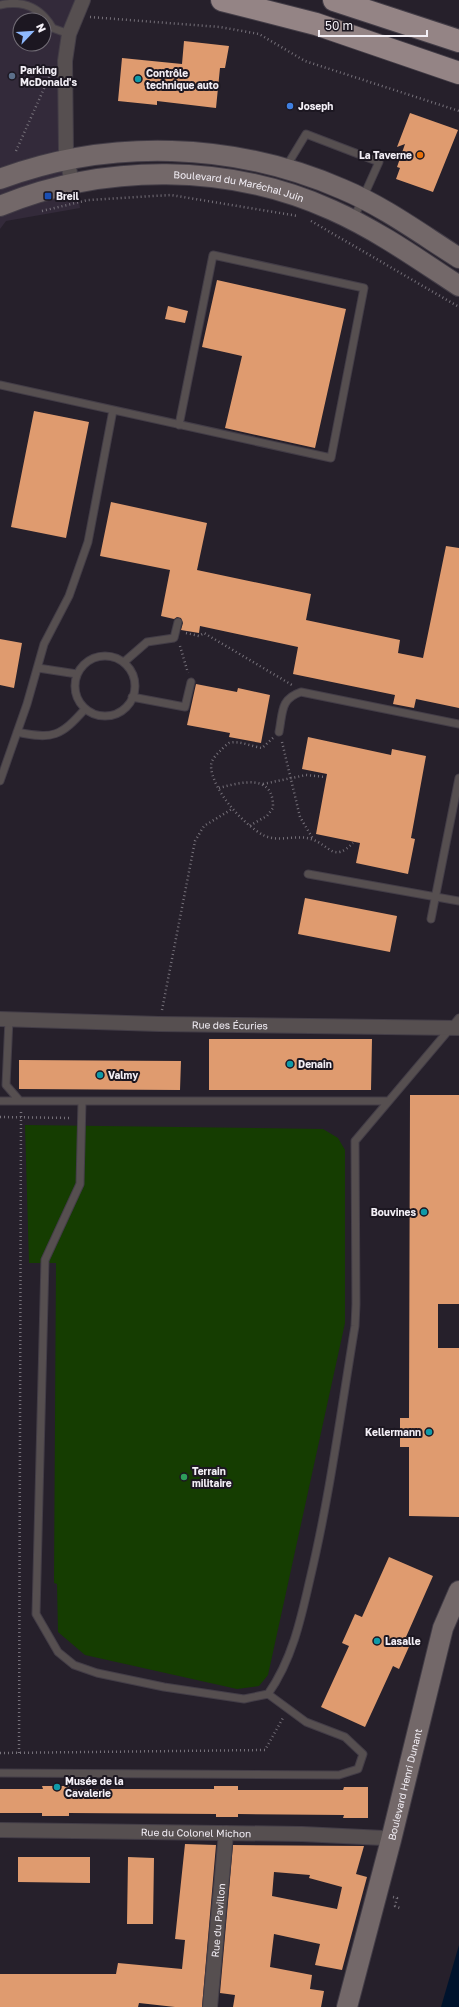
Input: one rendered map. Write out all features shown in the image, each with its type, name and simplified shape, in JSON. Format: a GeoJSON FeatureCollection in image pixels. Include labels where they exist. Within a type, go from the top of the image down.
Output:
{"type":"FeatureCollection","features":[{"type":"Feature","properties":{"kind":"highway"},"geometry":{"type":"LineString","coordinates":[[222,0],[457,57]]}},
{"type":"Feature","properties":{"kind":"highway"},"geometry":{"type":"LineString","coordinates":[[277,0],[457,57]]}},
{"type":"Feature","properties":{"kind":"highway"},"geometry":{"type":"LineString","coordinates":[[343,3],[457,57]]}},
{"type":"Feature","properties":{"kind":"main road"},"geometry":{"type":"LineString","coordinates":[[0,179],[68,160],[130,152],[176,151],[235,157],[285,168],[342,189],[363,199],[459,258]]}},
{"type":"Feature","properties":{"kind":"main road","name":"Boulevard du Maréchal Juin"},"geometry":{"type":"LineString","coordinates":[[0,206],[24,197],[72,184],[124,176],[151,174],[208,176],[263,186],[320,204],[353,220],[459,286]]}},
{"type":"Feature","properties":{"kind":"main road","name":"Boulevard Henri Dunant"},"geometry":{"type":"LineString","coordinates":[[347,2007],[391,1840],[443,1628],[459,1591]]}},
{"type":"Feature","properties":{"kind":"main road"},"geometry":{"type":"LineString","coordinates":[[355,1979],[356,2007]]}},
{"type":"Feature","properties":{"kind":"street"},"geometry":{"type":"LineString","coordinates":[[72,184],[68,160],[65,61],[69,34],[83,0]]}},
{"type":"Feature","properties":{"kind":"street","name":"Rue des Écuries"},"geometry":{"type":"LineString","coordinates":[[4,1019],[159,1024],[457,1024]]}},
{"type":"Feature","properties":{"kind":"street","name":"Rue du Colonel Michon"},"geometry":{"type":"LineString","coordinates":[[0,1830],[302,1834],[384,1838],[391,1840]]}},
{"type":"Feature","properties":{"kind":"street","name":"Rue du Pavillon"},"geometry":{"type":"LineString","coordinates":[[210,2007],[226,1833]]}},
{"type":"Feature","properties":{"kind":"lane"},"geometry":{"type":"LineString","coordinates":[[0,5],[11,1],[30,4],[40,12]]}},
{"type":"Feature","properties":{"kind":"lane"},"geometry":{"type":"LineString","coordinates":[[52,27],[69,34]]}},
{"type":"Feature","properties":{"kind":"lane"},"geometry":{"type":"LineString","coordinates":[[285,168],[306,134],[379,162],[353,220]]}},
{"type":"Feature","properties":{"kind":"lane"},"geometry":{"type":"LineString","coordinates":[[0,385],[179,425],[332,458],[364,288],[213,255],[179,425]]}},
{"type":"Feature","properties":{"kind":"lane"},"geometry":{"type":"LineString","coordinates":[[0,781],[38,668],[44,644],[69,596],[88,542],[113,410]]}},
{"type":"Feature","properties":{"kind":"lane"},"geometry":{"type":"LineString","coordinates":[[124,662],[147,642],[175,634],[178,622]]}},
{"type":"Feature","properties":{"kind":"lane"},"geometry":{"type":"LineString","coordinates":[[102,655],[112,656],[124,662],[133,676],[135,686],[132,697],[122,711],[113,715],[103,716],[93,714],[78,701],[74,681],[77,674],[84,663],[92,658],[102,655]]}},
{"type":"Feature","properties":{"kind":"lane"},"geometry":{"type":"LineString","coordinates":[[38,668],[77,674]]}},
{"type":"Feature","properties":{"kind":"lane"},"geometry":{"type":"LineString","coordinates":[[132,697],[185,707],[191,682]]}},
{"type":"Feature","properties":{"kind":"lane"},"geometry":{"type":"LineString","coordinates":[[279,732],[285,702],[291,696],[301,692],[459,724]]}},
{"type":"Feature","properties":{"kind":"lane"},"geometry":{"type":"LineString","coordinates":[[17,732],[37,736],[52,736],[62,731],[73,722],[85,708]]}},
{"type":"Feature","properties":{"kind":"lane"},"geometry":{"type":"LineString","coordinates":[[431,919],[459,778]]}},
{"type":"Feature","properties":{"kind":"lane"},"geometry":{"type":"LineString","coordinates":[[308,874],[459,901]]}},
{"type":"Feature","properties":{"kind":"lane"},"geometry":{"type":"LineString","coordinates":[[4,1019],[6,1085],[19,1100]]}},
{"type":"Feature","properties":{"kind":"lane"},"geometry":{"type":"LineString","coordinates":[[82,1101],[80,1184],[45,1260],[36,1614],[58,1652],[74,1665],[97,1673],[244,1699],[268,1694],[284,1667],[299,1625],[321,1534],[354,1333],[356,1304],[355,1141],[388,1101],[457,1024]]}},
{"type":"Feature","properties":{"kind":"lane"},"geometry":{"type":"LineString","coordinates":[[0,1101],[388,1101]]}},
{"type":"Feature","properties":{"kind":"lane"},"geometry":{"type":"LineString","coordinates":[[0,1773],[340,1775],[358,1769],[363,1754],[345,1737],[306,1722],[268,1694]]}},
{"type":"Feature","properties":{"kind":"path"},"geometry":{"type":"LineString","coordinates":[[78,14],[99,19],[220,27],[259,34],[290,54],[312,64],[459,111]]}},
{"type":"Feature","properties":{"kind":"path"},"geometry":{"type":"LineString","coordinates":[[16,152],[50,74],[65,61]]}},
{"type":"Feature","properties":{"kind":"path"},"geometry":{"type":"LineString","coordinates":[[88,200],[171,195],[304,217]]}},
{"type":"Feature","properties":{"kind":"path"},"geometry":{"type":"LineString","coordinates":[[310,221],[459,307]]}},
{"type":"Feature","properties":{"kind":"path"},"geometry":{"type":"LineString","coordinates":[[175,634],[199,636],[204,633],[285,680],[301,692]]}},
{"type":"Feature","properties":{"kind":"path"},"geometry":{"type":"LineString","coordinates":[[175,634],[179,642],[191,682]]}},
{"type":"Feature","properties":{"kind":"path"},"geometry":{"type":"LineString","coordinates":[[279,732],[300,817],[313,839]]}},
{"type":"Feature","properties":{"kind":"path"},"geometry":{"type":"LineString","coordinates":[[279,732],[268,745],[262,748],[238,743],[230,743],[215,756],[211,765],[220,788],[232,809],[249,826],[264,836],[277,839],[313,839],[334,852],[340,853],[353,843]]}},
{"type":"Feature","properties":{"kind":"path"},"geometry":{"type":"LineString","coordinates":[[220,788],[252,782],[263,784],[306,775],[325,777]]}},
{"type":"Feature","properties":{"kind":"path"},"geometry":{"type":"LineString","coordinates":[[249,826],[267,816],[273,808],[272,795],[263,784]]}},
{"type":"Feature","properties":{"kind":"path"},"geometry":{"type":"LineString","coordinates":[[159,1024],[196,841],[204,826],[232,809]]}},
{"type":"Feature","properties":{"kind":"path"},"geometry":{"type":"LineString","coordinates":[[19,1100],[21,1118],[19,1753]]}},
{"type":"Feature","properties":{"kind":"path"},"geometry":{"type":"LineString","coordinates":[[0,1117],[82,1118]]}},
{"type":"Feature","properties":{"kind":"path"},"geometry":{"type":"LineString","coordinates":[[0,1753],[265,1750],[288,1709]]}},
{"type":"Feature","properties":{"kind":"path"},"geometry":{"type":"LineString","coordinates":[[388,1896],[397,1898],[395,1906],[400,1908]]}},
{"type":"Feature","properties":{"kind":"shaded area"},"geometry":{"type":"Polygon","coordinates":[[[0,0],[82,0],[61,64],[80,208],[6,221],[0,229],[0,0]]]}},
{"type":"Feature","properties":{"kind":"green space","name":"Terrain militaire"},"geometry":{"type":"Polygon","coordinates":[[[25,1125],[323,1129],[338,1138],[345,1150],[345,1323],[268,1675],[259,1686],[237,1689],[85,1655],[58,1632],[57,1584],[54,1583],[56,1263],[29,1263],[25,1125]]]}},
{"type":"Feature","properties":{"kind":"water"},"geometry":{"type":"Polygon","coordinates":[[[459,1945],[459,2007],[441,2007],[459,1945]]]}},
{"type":"Feature","properties":{"kind":"building"},"geometry":{"type":"Polygon","coordinates":[[[184,41],[229,46],[225,68],[220,68],[216,108],[157,101],[157,105],[118,101],[122,58],[182,64],[184,41]]]}},
{"type":"Feature","properties":{"kind":"building","name":"La Taverne"},"geometry":{"type":"Polygon","coordinates":[[[410,113],[458,130],[433,192],[396,179],[400,168],[397,167],[405,144],[397,147],[410,113]]]}},
{"type":"Feature","properties":{"kind":"building"},"geometry":{"type":"Polygon","coordinates":[[[217,280],[346,309],[315,448],[225,428],[242,356],[202,347],[217,280]]]}},
{"type":"Feature","properties":{"kind":"building"},"geometry":{"type":"Polygon","coordinates":[[[168,306],[188,311],[185,323],[165,319],[168,306]]]}},
{"type":"Feature","properties":{"kind":"building"},"geometry":{"type":"Polygon","coordinates":[[[34,411],[89,422],[66,538],[11,527],[34,411]]]}},
{"type":"Feature","properties":{"kind":"building"},"geometry":{"type":"Polygon","coordinates":[[[111,502],[207,523],[197,570],[311,594],[306,620],[400,640],[398,653],[423,658],[446,546],[459,548],[459,708],[416,699],[414,708],[393,704],[395,695],[293,674],[298,647],[200,626],[199,633],[181,630],[183,623],[181,618],[177,617],[174,619],[161,616],[170,570],[100,556],[111,502]]]}},
{"type":"Feature","properties":{"kind":"building"},"geometry":{"type":"Polygon","coordinates":[[[0,639],[22,643],[14,688],[0,685],[0,639]]]}},
{"type":"Feature","properties":{"kind":"building"},"geometry":{"type":"Polygon","coordinates":[[[196,684],[237,692],[238,688],[270,695],[261,743],[229,737],[230,733],[187,725],[196,684]]]}},
{"type":"Feature","properties":{"kind":"building"},"geometry":{"type":"Polygon","coordinates":[[[308,737],[391,755],[392,749],[426,756],[411,838],[415,839],[408,874],[356,863],[360,843],[316,834],[327,774],[302,769],[308,737]]]}},
{"type":"Feature","properties":{"kind":"building"},"geometry":{"type":"Polygon","coordinates":[[[305,898],[397,916],[390,952],[298,934],[305,898]]]}},
{"type":"Feature","properties":{"kind":"building","name":"Denain"},"geometry":{"type":"Polygon","coordinates":[[[209,1039],[372,1039],[371,1090],[209,1090],[209,1039]]]}},
{"type":"Feature","properties":{"kind":"building","name":"Valmy"},"geometry":{"type":"Polygon","coordinates":[[[19,1060],[181,1061],[180,1090],[19,1089],[19,1060]]]}},
{"type":"Feature","properties":{"kind":"building"},"geometry":{"type":"Polygon","coordinates":[[[410,1095],[459,1095],[459,1304],[438,1304],[438,1348],[459,1348],[459,1517],[409,1516],[409,1447],[400,1447],[400,1418],[409,1418],[410,1095]]]}},
{"type":"Feature","properties":{"kind":"building","name":"Lasalle"},"geometry":{"type":"Polygon","coordinates":[[[389,1557],[433,1576],[406,1637],[412,1640],[399,1669],[393,1666],[365,1727],[321,1707],[349,1646],[342,1643],[355,1614],[362,1617],[389,1557]]]}},
{"type":"Feature","properties":{"kind":"building","name":"Musée de la Cavalerie"},"geometry":{"type":"Polygon","coordinates":[[[42,1786],[69,1786],[69,1789],[214,1789],[214,1786],[238,1786],[238,1790],[343,1790],[344,1787],[368,1787],[368,1818],[343,1818],[344,1815],[238,1814],[238,1817],[216,1817],[216,1814],[69,1813],[69,1816],[42,1816],[42,1813],[0,1813],[0,1789],[43,1789],[42,1786]]]}},
{"type":"Feature","properties":{"kind":"building"},"geometry":{"type":"Polygon","coordinates":[[[185,1844],[216,1845],[202,2007],[175,2007],[139,2003],[138,2007],[0,2007],[0,1974],[116,1974],[118,1963],[182,1969],[185,1940],[175,1939],[185,1844]]]}},
{"type":"Feature","properties":{"kind":"building"},"geometry":{"type":"Polygon","coordinates":[[[233,1845],[364,1846],[356,1874],[367,1877],[342,1970],[315,1965],[320,1944],[274,1934],[270,1967],[312,1975],[310,1989],[324,1991],[321,2007],[233,2007],[235,1995],[220,1993],[233,1845]],[[274,1872],[272,1896],[337,1909],[342,1887],[309,1878],[310,1875],[274,1872]]]}},
{"type":"Feature","properties":{"kind":"building"},"geometry":{"type":"Polygon","coordinates":[[[18,1857],[90,1857],[90,1883],[18,1882],[18,1857]]]}},
{"type":"Feature","properties":{"kind":"building"},"geometry":{"type":"Polygon","coordinates":[[[128,1857],[154,1858],[153,1924],[127,1924],[128,1857]]]}},
{"type":"Feature","properties":{"kind":"place","name":"Parking McDonald's"},"geometry":{"type":"Point","coordinates":[12,76]}},
{"type":"Feature","properties":{"kind":"place","name":"Contrôle technique auto"},"geometry":{"type":"Point","coordinates":[138,79]}},
{"type":"Feature","properties":{"kind":"place","name":"Joseph"},"geometry":{"type":"Point","coordinates":[290,106]}},
{"type":"Feature","properties":{"kind":"place","name":"La Taverne"},"geometry":{"type":"Point","coordinates":[420,155]}},
{"type":"Feature","properties":{"kind":"place","name":"Breil"},"geometry":{"type":"Point","coordinates":[48,196]}},
{"type":"Feature","properties":{"kind":"place","name":"Denain"},"geometry":{"type":"Point","coordinates":[290,1064]}},
{"type":"Feature","properties":{"kind":"place","name":"Valmy"},"geometry":{"type":"Point","coordinates":[100,1075]}},
{"type":"Feature","properties":{"kind":"place","name":"Bouvines"},"geometry":{"type":"Point","coordinates":[424,1212]}},
{"type":"Feature","properties":{"kind":"place","name":"Kellermann"},"geometry":{"type":"Point","coordinates":[429,1432]}},
{"type":"Feature","properties":{"kind":"place","name":"Terrain militaire"},"geometry":{"type":"Point","coordinates":[184,1477]}},
{"type":"Feature","properties":{"kind":"place","name":"Lasalle"},"geometry":{"type":"Point","coordinates":[377,1641]}},
{"type":"Feature","properties":{"kind":"place","name":"Musée de la Cavalerie"},"geometry":{"type":"Point","coordinates":[57,1787]}}]}
